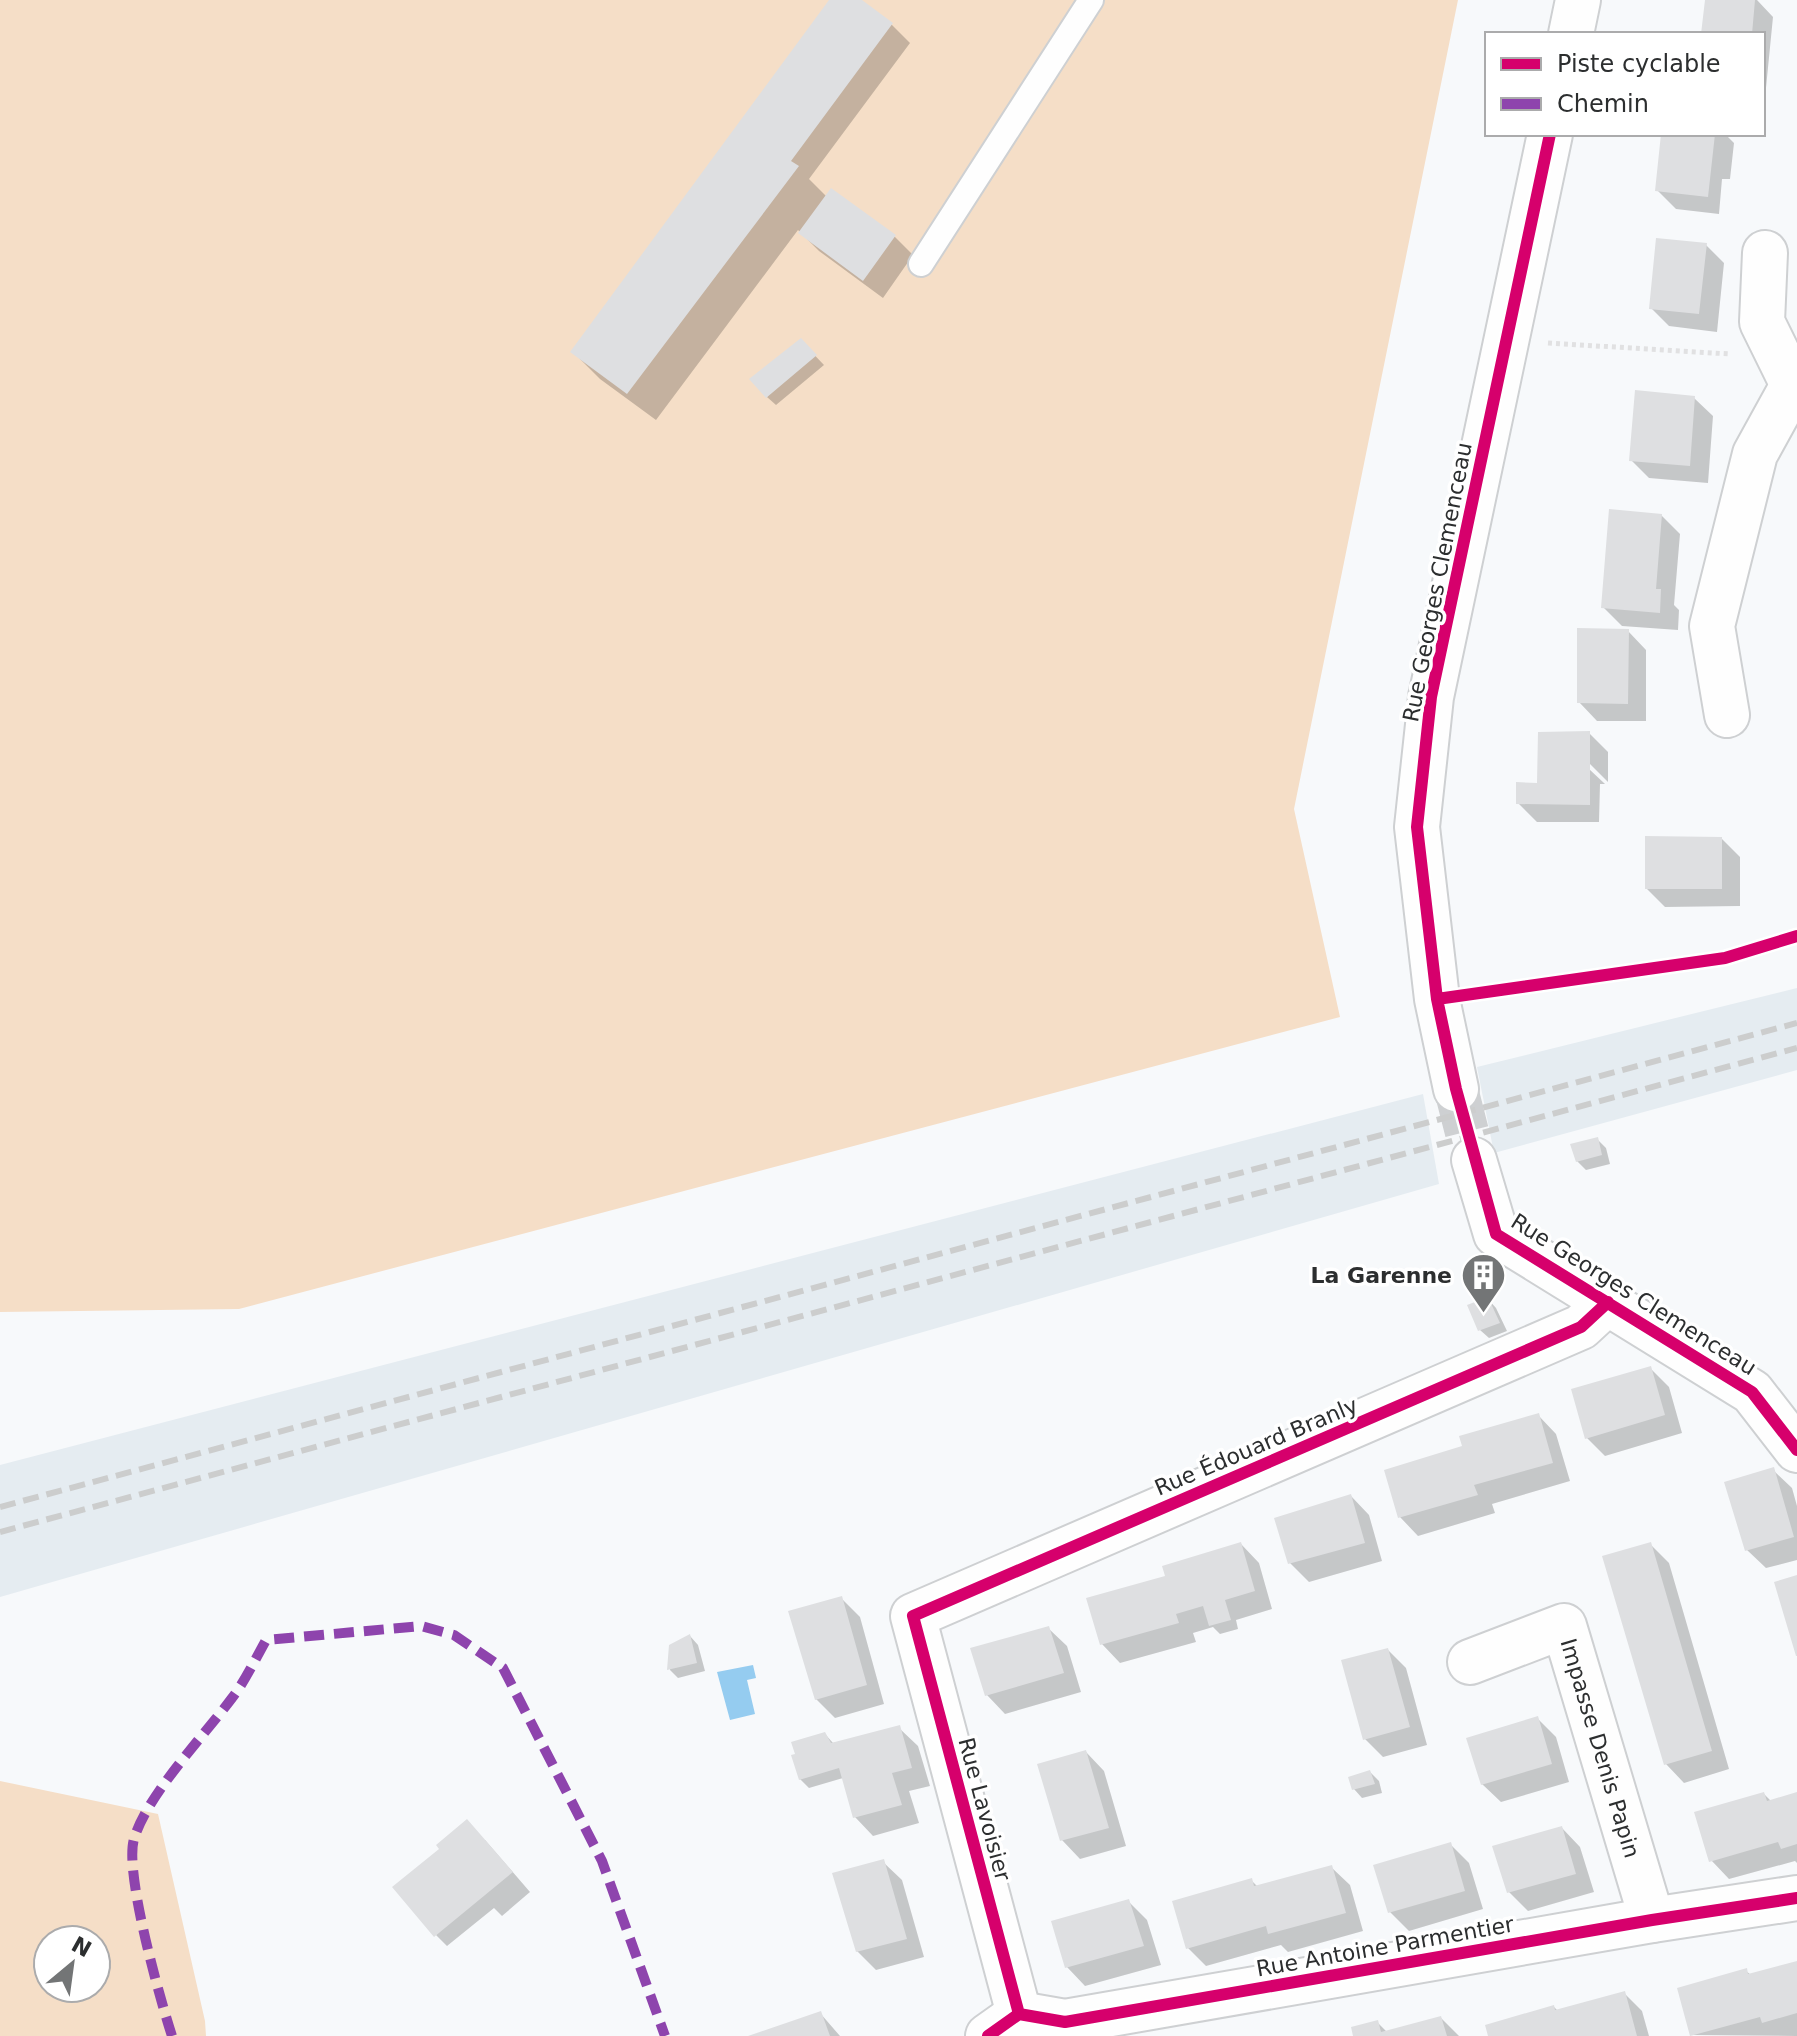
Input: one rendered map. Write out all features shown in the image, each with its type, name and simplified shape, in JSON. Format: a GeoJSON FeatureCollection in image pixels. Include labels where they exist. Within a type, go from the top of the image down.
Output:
{"type":"FeatureCollection","features":[{"type":"Feature","properties":{"kind":"street"},"geometry":{"type":"LineString","coordinates":[[1571,32],[1578,0]]}},
{"type":"Feature","properties":{"kind":"street","name":"Rue Georges Clemenceau"},"geometry":{"type":"LineString","coordinates":[[1456,1089],[1437,999],[1417,827],[1431,697],[1550,136]]}},
{"type":"Feature","properties":{"kind":"street"},"geometry":{"type":"LineString","coordinates":[[1727,715],[1712,626],[1755,454],[1790,375],[1762,322],[1765,253]]}},
{"type":"Feature","properties":{"kind":"street","name":"Rue Georges Clemenceau"},"geometry":{"type":"LineString","coordinates":[[1474,1160],[1496,1234],[1752,1392],[1797,1450]]}},
{"type":"Feature","properties":{"kind":"street","name":"Rue Édouard Branly"},"geometry":{"type":"LineString","coordinates":[[913,1616],[1581,1327],[1608,1302]]}},
{"type":"Feature","properties":{"kind":"street","name":"Rue Lavoisier"},"geometry":{"type":"LineString","coordinates":[[913,1616],[1003,2025]]}},
{"type":"Feature","properties":{"kind":"street","name":"Impasse Denis Papin"},"geometry":{"type":"LineString","coordinates":[[1470,1662],[1564,1626],[1652,1920]]}},
{"type":"Feature","properties":{"kind":"street","name":"Rue Antoine Parmentier"},"geometry":{"type":"LineString","coordinates":[[1003,2025],[1065,2022],[1652,1920],[1797,1898]]}},
{"type":"Feature","properties":{"kind":"lane"},"geometry":{"type":"LineString","coordinates":[[921,264],[1091,0]]}},
{"type":"Feature","properties":{"kind":"path"},"geometry":{"type":"LineString","coordinates":[[1507,341],[1790,375]]}},
{"type":"Feature","properties":{"kind":"shaded area"},"geometry":{"type":"Polygon","coordinates":[[[0,0],[1458,0],[1294,809],[1340,1017],[239,1309],[0,1312],[0,0]]]}},
{"type":"Feature","properties":{"kind":"shaded area"},"geometry":{"type":"Polygon","coordinates":[[[1797,988],[1797,1070],[1494,1153],[1477,1067],[1797,988]]]}},
{"type":"Feature","properties":{"kind":"shaded area"},"geometry":{"type":"Polygon","coordinates":[[[1423,1094],[1439,1184],[0,1597],[0,1465],[1423,1094]]]}},
{"type":"Feature","properties":{"kind":"shaded area"},"geometry":{"type":"Polygon","coordinates":[[[0,1781],[158,1814],[206,2036],[0,2036],[0,1781]]]}},
{"type":"Feature","properties":{"kind":"water"},"geometry":{"type":"Polygon","coordinates":[[[753,1665],[756,1678],[747,1680],[755,1714],[730,1720],[717,1672],[753,1665]]]}},
{"type":"Feature","properties":{"kind":"building"},"geometry":{"type":"Polygon","coordinates":[[[829,0],[862,0],[893,23],[791,161],[799,166],[627,394],[570,352],[829,0]]]}},
{"type":"Feature","properties":{"kind":"building"},"geometry":{"type":"Polygon","coordinates":[[[1705,0],[1755,0],[1752,32],[1701,32],[1705,0]]]}},
{"type":"Feature","properties":{"kind":"building"},"geometry":{"type":"Polygon","coordinates":[[[1661,136],[1715,136],[1708,197],[1655,191],[1661,136]]]}},
{"type":"Feature","properties":{"kind":"building"},"geometry":{"type":"Polygon","coordinates":[[[831,188],[896,235],[863,281],[798,233],[831,188]]]}},
{"type":"Feature","properties":{"kind":"building"},"geometry":{"type":"Polygon","coordinates":[[[1656,238],[1707,243],[1699,314],[1649,309],[1656,238]]]}},
{"type":"Feature","properties":{"kind":"building"},"geometry":{"type":"Polygon","coordinates":[[[801,338],[817,355],[766,398],[749,379],[801,338]]]}},
{"type":"Feature","properties":{"kind":"building"},"geometry":{"type":"Polygon","coordinates":[[[1635,390],[1695,396],[1690,466],[1629,461],[1635,390]]]}},
{"type":"Feature","properties":{"kind":"building"},"geometry":{"type":"Polygon","coordinates":[[[1609,509],[1662,514],[1656,589],[1661,589],[1660,613],[1601,608],[1609,509]]]}},
{"type":"Feature","properties":{"kind":"building"},"geometry":{"type":"Polygon","coordinates":[[[1577,628],[1629,629],[1628,704],[1577,703],[1577,628]]]}},
{"type":"Feature","properties":{"kind":"building"},"geometry":{"type":"Polygon","coordinates":[[[1590,731],[1590,805],[1516,804],[1516,782],[1537,783],[1538,732],[1590,731]]]}},
{"type":"Feature","properties":{"kind":"building"},"geometry":{"type":"Polygon","coordinates":[[[1645,836],[1722,837],[1722,889],[1645,889],[1645,836]]]}},
{"type":"Feature","properties":{"kind":"building"},"geometry":{"type":"Polygon","coordinates":[[[1598,1137],[1602,1155],[1576,1162],[1570,1144],[1598,1137]]]}},
{"type":"Feature","properties":{"kind":"building","name":"La Garenne"},"geometry":{"type":"Polygon","coordinates":[[[1488,1297],[1500,1323],[1478,1331],[1467,1305],[1488,1297]]]}},
{"type":"Feature","properties":{"kind":"building"},"geometry":{"type":"Polygon","coordinates":[[[1651,1366],[1665,1415],[1585,1439],[1571,1389],[1651,1366]]]}},
{"type":"Feature","properties":{"kind":"building"},"geometry":{"type":"Polygon","coordinates":[[[1539,1413],[1553,1463],[1474,1485],[1478,1495],[1398,1518],[1384,1470],[1462,1446],[1459,1436],[1539,1413]]]}},
{"type":"Feature","properties":{"kind":"building"},"geometry":{"type":"Polygon","coordinates":[[[1774,1467],[1794,1537],[1745,1551],[1724,1482],[1774,1467]]]}},
{"type":"Feature","properties":{"kind":"building"},"geometry":{"type":"Polygon","coordinates":[[[1351,1494],[1365,1543],[1288,1564],[1274,1518],[1351,1494]]]}},
{"type":"Feature","properties":{"kind":"building"},"geometry":{"type":"Polygon","coordinates":[[[1241,1542],[1255,1591],[1225,1600],[1231,1620],[1209,1626],[1203,1606],[1176,1614],[1179,1623],[1100,1645],[1086,1598],[1165,1576],[1162,1566],[1241,1542]]]}},
{"type":"Feature","properties":{"kind":"building"},"geometry":{"type":"Polygon","coordinates":[[[1651,1542],[1712,1751],[1664,1765],[1602,1556],[1651,1542]]]}},
{"type":"Feature","properties":{"kind":"building"},"geometry":{"type":"Polygon","coordinates":[[[1797,1575],[1797,1656],[1796,1656],[1774,1582],[1797,1575]]]}},
{"type":"Feature","properties":{"kind":"building"},"geometry":{"type":"Polygon","coordinates":[[[842,1596],[867,1685],[815,1700],[788,1611],[842,1596]]]}},
{"type":"Feature","properties":{"kind":"building"},"geometry":{"type":"Polygon","coordinates":[[[1049,1626],[1064,1673],[985,1696],[970,1648],[1049,1626]]]}},
{"type":"Feature","properties":{"kind":"building"},"geometry":{"type":"Polygon","coordinates":[[[690,1634],[697,1663],[667,1670],[669,1645],[690,1634]]]}},
{"type":"Feature","properties":{"kind":"building"},"geometry":{"type":"Polygon","coordinates":[[[1388,1648],[1410,1727],[1363,1740],[1341,1660],[1388,1648]]]}},
{"type":"Feature","properties":{"kind":"building"},"geometry":{"type":"Polygon","coordinates":[[[1538,1716],[1552,1764],[1481,1785],[1466,1738],[1538,1716]]]}},
{"type":"Feature","properties":{"kind":"building"},"geometry":{"type":"Polygon","coordinates":[[[900,1725],[912,1768],[892,1773],[902,1805],[853,1818],[839,1768],[799,1780],[791,1755],[795,1754],[791,1742],[825,1732],[831,1743],[900,1725]]]}},
{"type":"Feature","properties":{"kind":"building"},"geometry":{"type":"Polygon","coordinates":[[[1086,1750],[1109,1828],[1060,1841],[1037,1764],[1086,1750]]]}},
{"type":"Feature","properties":{"kind":"building"},"geometry":{"type":"Polygon","coordinates":[[[1370,1770],[1375,1784],[1352,1790],[1348,1777],[1370,1770]]]}},
{"type":"Feature","properties":{"kind":"building"},"geometry":{"type":"Polygon","coordinates":[[[1764,1792],[1767,1801],[1797,1792],[1797,1844],[1781,1849],[1778,1842],[1709,1862],[1694,1812],[1764,1792]]]}},
{"type":"Feature","properties":{"kind":"building"},"geometry":{"type":"Polygon","coordinates":[[[467,1819],[513,1872],[434,1937],[392,1887],[439,1849],[436,1845],[467,1819]]]}},
{"type":"Feature","properties":{"kind":"building"},"geometry":{"type":"Polygon","coordinates":[[[1562,1826],[1576,1874],[1507,1893],[1492,1846],[1562,1826]]]}},
{"type":"Feature","properties":{"kind":"building"},"geometry":{"type":"Polygon","coordinates":[[[1451,1842],[1465,1891],[1388,1913],[1373,1865],[1451,1842]]]}},
{"type":"Feature","properties":{"kind":"building"},"geometry":{"type":"Polygon","coordinates":[[[884,1859],[907,1939],[856,1952],[832,1873],[884,1859]]]}},
{"type":"Feature","properties":{"kind":"building"},"geometry":{"type":"Polygon","coordinates":[[[1332,1865],[1346,1913],[1268,1934],[1266,1926],[1186,1949],[1172,1901],[1252,1878],[1254,1886],[1332,1865]]]}},
{"type":"Feature","properties":{"kind":"building"},"geometry":{"type":"Polygon","coordinates":[[[1129,1899],[1144,1946],[1065,1968],[1051,1921],[1129,1899]]]}},
{"type":"Feature","properties":{"kind":"building"},"geometry":{"type":"Polygon","coordinates":[[[1797,1961],[1797,2013],[1762,2023],[1760,2017],[1690,2036],[1677,1988],[1747,1968],[1748,1974],[1797,1961]]]}},
{"type":"Feature","properties":{"kind":"building"},"geometry":{"type":"Polygon","coordinates":[[[1625,1991],[1637,2036],[1488,2036],[1485,2025],[1554,2005],[1555,2010],[1625,1991]]]}},
{"type":"Feature","properties":{"kind":"building"},"geometry":{"type":"Polygon","coordinates":[[[821,2011],[830,2036],[748,2036],[821,2011]]]}},
{"type":"Feature","properties":{"kind":"building"},"geometry":{"type":"Polygon","coordinates":[[[1441,2016],[1447,2036],[1353,2036],[1351,2027],[1378,2020],[1381,2032],[1441,2016]]]}},
{"type":"Feature","properties":{"kind":"tunnel"},"geometry":{"type":"LineString","coordinates":[[1456,1089],[1474,1160]]}},
{"type":"Feature","properties":{"kind":"railway"},"geometry":{"type":"LineString","coordinates":[[0,1507],[1797,1023]]}},
{"type":"Feature","properties":{"kind":"railway"},"geometry":{"type":"LineString","coordinates":[[0,1532],[1797,1048]]}},
{"type":"Feature","properties":{"kind":"marked path"},"geometry":{"type":"LineString","coordinates":[[172,2036],[145,1936],[134,1878],[134,1839],[151,1804],[237,1691],[266,1640],[421,1626],[454,1635],[503,1668],[602,1861],[665,2036]]}},
{"type":"Feature","properties":{"kind":"cycle path"},"geometry":{"type":"LineString","coordinates":[[1550,136],[1431,697],[1417,827],[1437,999],[1456,1089],[1496,1234],[1752,1392],[1797,1450]]}},
{"type":"Feature","properties":{"kind":"cycle path"},"geometry":{"type":"LineString","coordinates":[[1437,999],[1725,958],[1797,936]]}},
{"type":"Feature","properties":{"kind":"cycle path"},"geometry":{"type":"LineString","coordinates":[[1019,2014],[913,1616],[1581,1327],[1608,1302]]}},
{"type":"Feature","properties":{"kind":"cycle path"},"geometry":{"type":"LineString","coordinates":[[988,2036],[1019,2014],[1065,2022],[1652,1920],[1797,1898]]}},
{"type":"Feature","properties":{"kind":"place","name":"La Garenne"},"geometry":{"type":"Point","coordinates":[1483,1314]}}]}
